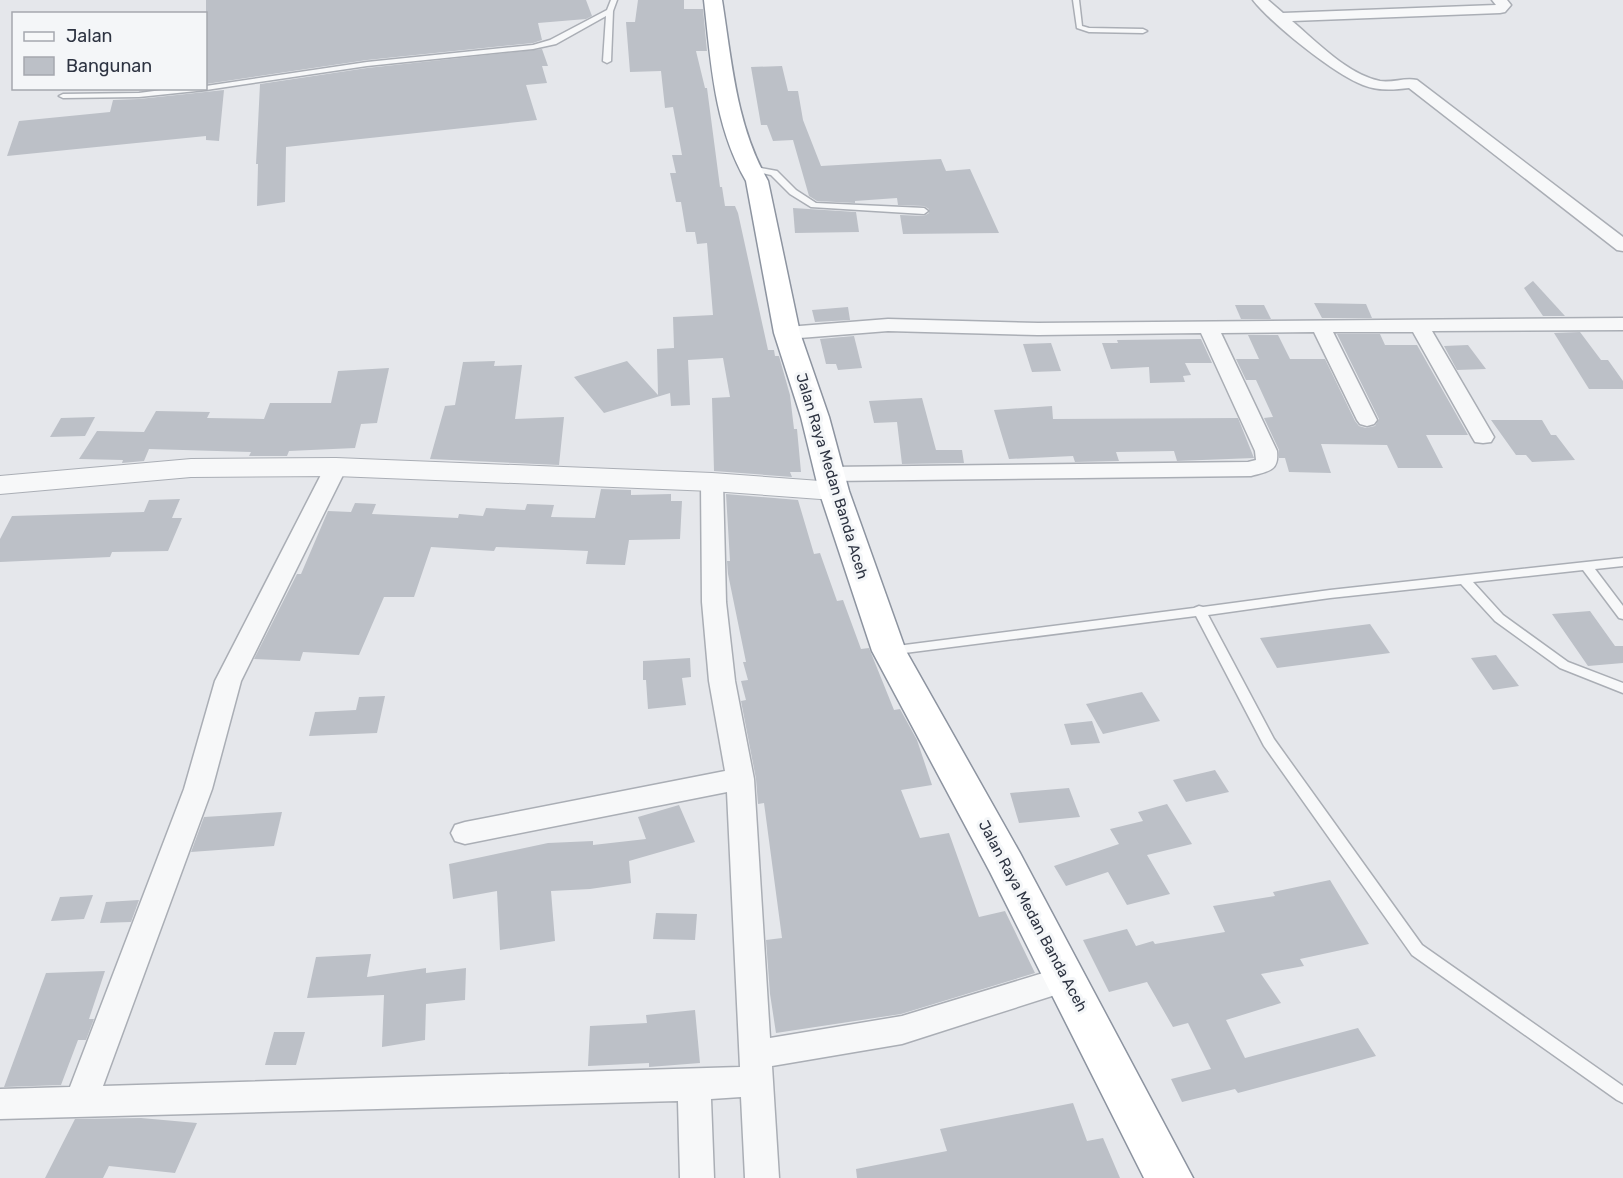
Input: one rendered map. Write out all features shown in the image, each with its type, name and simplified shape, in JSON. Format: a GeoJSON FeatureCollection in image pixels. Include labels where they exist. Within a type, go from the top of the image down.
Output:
{"type":"FeatureCollection","features":[{"type":"Feature","properties":{"kind":"highway","name":"Jalan Raya Medan Banda Aceh"},"geometry":{"type":"LineString","coordinates":[[713,0],[729,108],[747,167],[756,181],[787,333],[815,417],[832,482],[889,651],[1006,864],[1169,1178]]}},
{"type":"Feature","properties":{"kind":"street"},"geometry":{"type":"LineString","coordinates":[[1260,0],[1340,69],[1362,80],[1383,86],[1412,83],[1467,128],[1550,188],[1623,246]]}},
{"type":"Feature","properties":{"kind":"street"},"geometry":{"type":"LineString","coordinates":[[1280,17],[1500,9],[1504,5],[1499,0]]}},
{"type":"Feature","properties":{"kind":"street"},"geometry":{"type":"LineString","coordinates":[[787,333],[888,325],[1038,329],[1623,324]]}},
{"type":"Feature","properties":{"kind":"street"},"geometry":{"type":"LineString","coordinates":[[1320,326],[1367,420]]}},
{"type":"Feature","properties":{"kind":"street"},"geometry":{"type":"LineString","coordinates":[[0,485],[191,468],[336,467],[712,482],[832,482],[1251,469],[1267,463],[1266,451],[1208,327]]}},
{"type":"Feature","properties":{"kind":"street"},"geometry":{"type":"LineString","coordinates":[[1420,327],[1484,437]]}},
{"type":"Feature","properties":{"kind":"street"},"geometry":{"type":"LineString","coordinates":[[80,1103],[198,789],[228,681],[336,467]]}},
{"type":"Feature","properties":{"kind":"street"},"geometry":{"type":"LineString","coordinates":[[712,482],[716,613],[722,681],[740,779],[762,1178]]}},
{"type":"Feature","properties":{"kind":"street"},"geometry":{"type":"LineString","coordinates":[[465,833],[740,779]]}},
{"type":"Feature","properties":{"kind":"street"},"geometry":{"type":"LineString","coordinates":[[0,1104],[694,1086],[902,1030],[1066,979]]}},
{"type":"Feature","properties":{"kind":"street"},"geometry":{"type":"LineString","coordinates":[[694,1086],[697,1178]]}},
{"type":"Feature","properties":{"kind":"lane"},"geometry":{"type":"LineString","coordinates":[[607,61],[610,11],[614,0]]}},
{"type":"Feature","properties":{"kind":"lane"},"geometry":{"type":"LineString","coordinates":[[1076,0],[1079,27],[1089,30],[1143,31]]}},
{"type":"Feature","properties":{"kind":"lane"},"geometry":{"type":"LineString","coordinates":[[207,88],[367,64],[533,48],[553,42],[610,11]]}},
{"type":"Feature","properties":{"kind":"lane"},"geometry":{"type":"LineString","coordinates":[[63,96],[139,95],[185,90]]}},
{"type":"Feature","properties":{"kind":"lane"},"geometry":{"type":"LineString","coordinates":[[747,167],[774,173],[793,192],[814,205],[924,211]]}},
{"type":"Feature","properties":{"kind":"lane"},"geometry":{"type":"LineString","coordinates":[[889,651],[1019,636],[1199,610],[1623,562]]}},
{"type":"Feature","properties":{"kind":"lane"},"geometry":{"type":"LineString","coordinates":[[1587,567],[1623,615]]}},
{"type":"Feature","properties":{"kind":"lane"},"geometry":{"type":"LineString","coordinates":[[1464,580],[1499,618],[1564,666],[1623,688]]}},
{"type":"Feature","properties":{"kind":"lane"},"geometry":{"type":"LineString","coordinates":[[1199,610],[1269,742],[1417,950],[1623,1095]]}},
{"type":"Feature","properties":{"kind":"building"},"geometry":{"type":"Polygon","coordinates":[[[206,0],[586,0],[592,16],[586,19],[538,23],[542,40],[533,43],[367,60],[207,84],[206,0]]]}},
{"type":"Feature","properties":{"kind":"building"},"geometry":{"type":"Polygon","coordinates":[[[638,0],[684,0],[684,9],[703,9],[707,51],[696,51],[705,88],[707,88],[720,187],[722,187],[725,206],[735,206],[738,213],[768,350],[774,350],[775,356],[779,356],[790,395],[794,429],[797,429],[801,472],[790,472],[792,477],[714,471],[712,398],[730,397],[723,358],[688,360],[690,405],[671,406],[670,393],[604,413],[574,377],[627,361],[658,395],[657,349],[674,348],[673,317],[713,315],[707,243],[697,244],[695,232],[686,232],[681,202],[676,202],[670,173],[676,173],[672,155],[682,155],[673,107],[665,108],[661,71],[630,72],[626,22],[635,22],[638,0]]]}},
{"type":"Feature","properties":{"kind":"building"},"geometry":{"type":"Polygon","coordinates":[[[542,49],[548,66],[542,66],[547,83],[526,85],[537,120],[286,147],[285,202],[257,206],[258,164],[256,164],[260,84],[367,68],[542,49]]]}},
{"type":"Feature","properties":{"kind":"building"},"geometry":{"type":"Polygon","coordinates":[[[782,66],[788,91],[798,91],[803,120],[821,166],[941,159],[946,171],[970,169],[999,233],[903,234],[900,215],[924,216],[929,213],[929,209],[924,206],[898,205],[897,198],[855,201],[855,203],[817,201],[809,196],[793,140],[773,141],[767,125],[761,125],[751,67],[782,66]]]}},
{"type":"Feature","properties":{"kind":"building"},"geometry":{"type":"Polygon","coordinates":[[[224,90],[219,141],[206,140],[206,136],[7,156],[19,121],[110,112],[113,100],[224,90]]]}},
{"type":"Feature","properties":{"kind":"building"},"geometry":{"type":"Polygon","coordinates":[[[793,208],[856,212],[859,232],[795,233],[793,208]]]}},
{"type":"Feature","properties":{"kind":"building"},"geometry":{"type":"Polygon","coordinates":[[[1533,281],[1565,316],[1543,316],[1524,288],[1533,281]]]}},
{"type":"Feature","properties":{"kind":"building"},"geometry":{"type":"Polygon","coordinates":[[[1314,303],[1366,304],[1372,318],[1322,318],[1314,303]]]}},
{"type":"Feature","properties":{"kind":"building"},"geometry":{"type":"Polygon","coordinates":[[[1235,305],[1264,305],[1271,319],[1241,319],[1235,305]]]}},
{"type":"Feature","properties":{"kind":"building"},"geometry":{"type":"Polygon","coordinates":[[[848,307],[850,320],[815,322],[812,310],[848,307]]]}},
{"type":"Feature","properties":{"kind":"building"},"geometry":{"type":"Polygon","coordinates":[[[1580,332],[1601,360],[1608,360],[1623,381],[1623,389],[1589,389],[1554,333],[1580,332]]]}},
{"type":"Feature","properties":{"kind":"building"},"geometry":{"type":"Polygon","coordinates":[[[1337,334],[1380,334],[1385,345],[1417,345],[1468,435],[1426,435],[1443,468],[1398,468],[1387,445],[1321,444],[1331,473],[1289,472],[1285,458],[1279,458],[1279,450],[1264,418],[1273,417],[1256,380],[1246,380],[1236,359],[1259,359],[1248,335],[1278,335],[1290,359],[1325,359],[1355,421],[1359,426],[1366,428],[1375,426],[1379,419],[1337,334]]]}},
{"type":"Feature","properties":{"kind":"building"},"geometry":{"type":"Polygon","coordinates":[[[854,336],[862,368],[838,370],[836,364],[826,364],[820,339],[854,336]]]}},
{"type":"Feature","properties":{"kind":"building"},"geometry":{"type":"Polygon","coordinates":[[[1201,339],[1212,363],[1185,363],[1191,375],[1183,376],[1185,382],[1150,383],[1149,367],[1111,369],[1102,343],[1118,343],[1117,340],[1201,339]]]}},
{"type":"Feature","properties":{"kind":"building"},"geometry":{"type":"Polygon","coordinates":[[[1051,343],[1061,371],[1032,372],[1023,344],[1051,343]]]}},
{"type":"Feature","properties":{"kind":"building"},"geometry":{"type":"Polygon","coordinates":[[[1468,345],[1486,369],[1457,370],[1444,346],[1468,345]]]}},
{"type":"Feature","properties":{"kind":"building"},"geometry":{"type":"Polygon","coordinates":[[[495,361],[494,366],[522,365],[515,419],[564,417],[559,465],[430,459],[445,406],[455,405],[463,362],[495,361]]]}},
{"type":"Feature","properties":{"kind":"building"},"geometry":{"type":"Polygon","coordinates":[[[389,368],[377,423],[361,424],[355,448],[289,451],[287,456],[249,456],[251,452],[149,449],[144,461],[122,463],[123,460],[79,459],[97,431],[144,432],[156,411],[210,412],[207,418],[264,419],[270,403],[331,403],[338,371],[389,368]]]}},
{"type":"Feature","properties":{"kind":"building"},"geometry":{"type":"Polygon","coordinates":[[[922,398],[936,450],[962,450],[964,463],[902,464],[897,422],[874,423],[869,401],[922,398]]]}},
{"type":"Feature","properties":{"kind":"building"},"geometry":{"type":"Polygon","coordinates":[[[1052,406],[1053,419],[1238,418],[1254,458],[1177,461],[1174,451],[1116,452],[1119,461],[1075,462],[1073,456],[1009,459],[994,410],[1052,406]]]}},
{"type":"Feature","properties":{"kind":"building"},"geometry":{"type":"Polygon","coordinates":[[[95,417],[85,436],[50,437],[61,418],[95,417]]]}},
{"type":"Feature","properties":{"kind":"building"},"geometry":{"type":"Polygon","coordinates":[[[1491,420],[1542,420],[1551,435],[1556,435],[1575,460],[1532,462],[1526,455],[1516,455],[1491,420]]]}},
{"type":"Feature","properties":{"kind":"building"},"geometry":{"type":"Polygon","coordinates":[[[601,489],[631,490],[631,495],[671,494],[671,501],[682,501],[680,539],[629,540],[625,565],[586,564],[588,551],[496,547],[494,551],[431,547],[414,597],[384,597],[359,655],[303,652],[300,661],[254,659],[297,574],[301,574],[328,511],[351,512],[355,503],[376,504],[372,514],[458,518],[459,514],[483,516],[486,508],[525,510],[527,504],[554,505],[551,517],[595,518],[601,489]]]}},
{"type":"Feature","properties":{"kind":"building"},"geometry":{"type":"Polygon","coordinates":[[[726,494],[798,500],[814,554],[820,553],[837,601],[843,600],[861,649],[869,648],[894,710],[900,709],[917,740],[932,785],[901,790],[920,838],[949,833],[979,917],[1005,911],[1035,973],[901,1014],[776,1033],[766,940],[782,938],[764,803],[758,804],[756,779],[741,701],[746,700],[741,681],[748,680],[728,574],[727,561],[730,561],[726,494]]]}},
{"type":"Feature","properties":{"kind":"building"},"geometry":{"type":"Polygon","coordinates":[[[180,499],[172,518],[182,518],[168,551],[112,552],[110,557],[0,562],[0,539],[12,516],[144,512],[149,500],[180,499]]]}},
{"type":"Feature","properties":{"kind":"building"},"geometry":{"type":"Polygon","coordinates":[[[1590,611],[1615,646],[1623,646],[1623,663],[1588,666],[1552,614],[1590,611]]]}},
{"type":"Feature","properties":{"kind":"building"},"geometry":{"type":"Polygon","coordinates":[[[1370,624],[1390,653],[1277,668],[1260,638],[1370,624]]]}},
{"type":"Feature","properties":{"kind":"building"},"geometry":{"type":"Polygon","coordinates":[[[1496,655],[1519,686],[1493,690],[1471,658],[1496,655]]]}},
{"type":"Feature","properties":{"kind":"building"},"geometry":{"type":"Polygon","coordinates":[[[690,658],[691,677],[682,678],[686,705],[648,709],[646,680],[643,680],[643,661],[690,658]]]}},
{"type":"Feature","properties":{"kind":"building"},"geometry":{"type":"Polygon","coordinates":[[[1142,692],[1160,721],[1103,734],[1086,704],[1142,692]]]}},
{"type":"Feature","properties":{"kind":"building"},"geometry":{"type":"Polygon","coordinates":[[[385,696],[377,733],[309,736],[315,712],[356,710],[359,697],[385,696]]]}},
{"type":"Feature","properties":{"kind":"building"},"geometry":{"type":"Polygon","coordinates":[[[1092,721],[1100,743],[1071,745],[1064,724],[1092,721]]]}},
{"type":"Feature","properties":{"kind":"building"},"geometry":{"type":"Polygon","coordinates":[[[1215,770],[1229,792],[1186,802],[1173,780],[1215,770]]]}},
{"type":"Feature","properties":{"kind":"building"},"geometry":{"type":"Polygon","coordinates":[[[1069,788],[1080,817],[1019,823],[1010,793],[1069,788]]]}},
{"type":"Feature","properties":{"kind":"building"},"geometry":{"type":"Polygon","coordinates":[[[1167,804],[1192,844],[1147,855],[1170,894],[1127,905],[1108,872],[1066,886],[1054,866],[1119,844],[1110,829],[1143,821],[1138,812],[1167,804]]]}},
{"type":"Feature","properties":{"kind":"building"},"geometry":{"type":"Polygon","coordinates":[[[679,805],[695,842],[629,861],[631,883],[590,889],[551,891],[555,941],[500,950],[497,891],[453,899],[449,864],[548,843],[593,841],[593,845],[646,839],[638,817],[679,805]]]}},
{"type":"Feature","properties":{"kind":"building"},"geometry":{"type":"Polygon","coordinates":[[[282,812],[274,846],[191,852],[204,817],[282,812]]]}},
{"type":"Feature","properties":{"kind":"building"},"geometry":{"type":"Polygon","coordinates":[[[1330,880],[1369,944],[1300,959],[1304,966],[1261,974],[1281,1003],[1226,1020],[1245,1058],[1358,1028],[1376,1056],[1238,1093],[1235,1089],[1182,1102],[1171,1079],[1211,1069],[1188,1023],[1173,1027],[1147,982],[1109,992],[1083,940],[1127,929],[1136,946],[1153,941],[1155,944],[1225,932],[1213,906],[1275,896],[1273,892],[1330,880]]]}},
{"type":"Feature","properties":{"kind":"building"},"geometry":{"type":"Polygon","coordinates":[[[93,895],[84,919],[51,921],[60,897],[93,895]]]}},
{"type":"Feature","properties":{"kind":"building"},"geometry":{"type":"Polygon","coordinates":[[[139,900],[131,922],[100,923],[106,902],[139,900]]]}},
{"type":"Feature","properties":{"kind":"building"},"geometry":{"type":"Polygon","coordinates":[[[656,913],[697,914],[695,940],[653,939],[656,913]]]}},
{"type":"Feature","properties":{"kind":"building"},"geometry":{"type":"Polygon","coordinates":[[[371,954],[367,977],[426,968],[426,973],[466,968],[465,1000],[426,1004],[425,1040],[382,1047],[384,995],[307,998],[316,957],[371,954]]]}},
{"type":"Feature","properties":{"kind":"building"},"geometry":{"type":"Polygon","coordinates":[[[105,971],[89,1019],[94,1019],[86,1040],[78,1040],[61,1085],[4,1087],[46,973],[105,971]]]}},
{"type":"Feature","properties":{"kind":"building"},"geometry":{"type":"Polygon","coordinates":[[[695,1010],[700,1063],[649,1067],[649,1063],[588,1066],[590,1026],[647,1023],[646,1015],[695,1010]]]}},
{"type":"Feature","properties":{"kind":"building"},"geometry":{"type":"Polygon","coordinates":[[[274,1032],[305,1032],[296,1065],[265,1065],[274,1032]]]}},
{"type":"Feature","properties":{"kind":"building"},"geometry":{"type":"Polygon","coordinates":[[[1073,1103],[1087,1141],[1103,1138],[1120,1178],[857,1178],[856,1169],[947,1151],[940,1129],[1073,1103]]]}},
{"type":"Feature","properties":{"kind":"building"},"geometry":{"type":"Polygon","coordinates":[[[141,1118],[197,1123],[175,1173],[109,1166],[103,1178],[45,1178],[75,1119],[141,1118]]]}}]}
